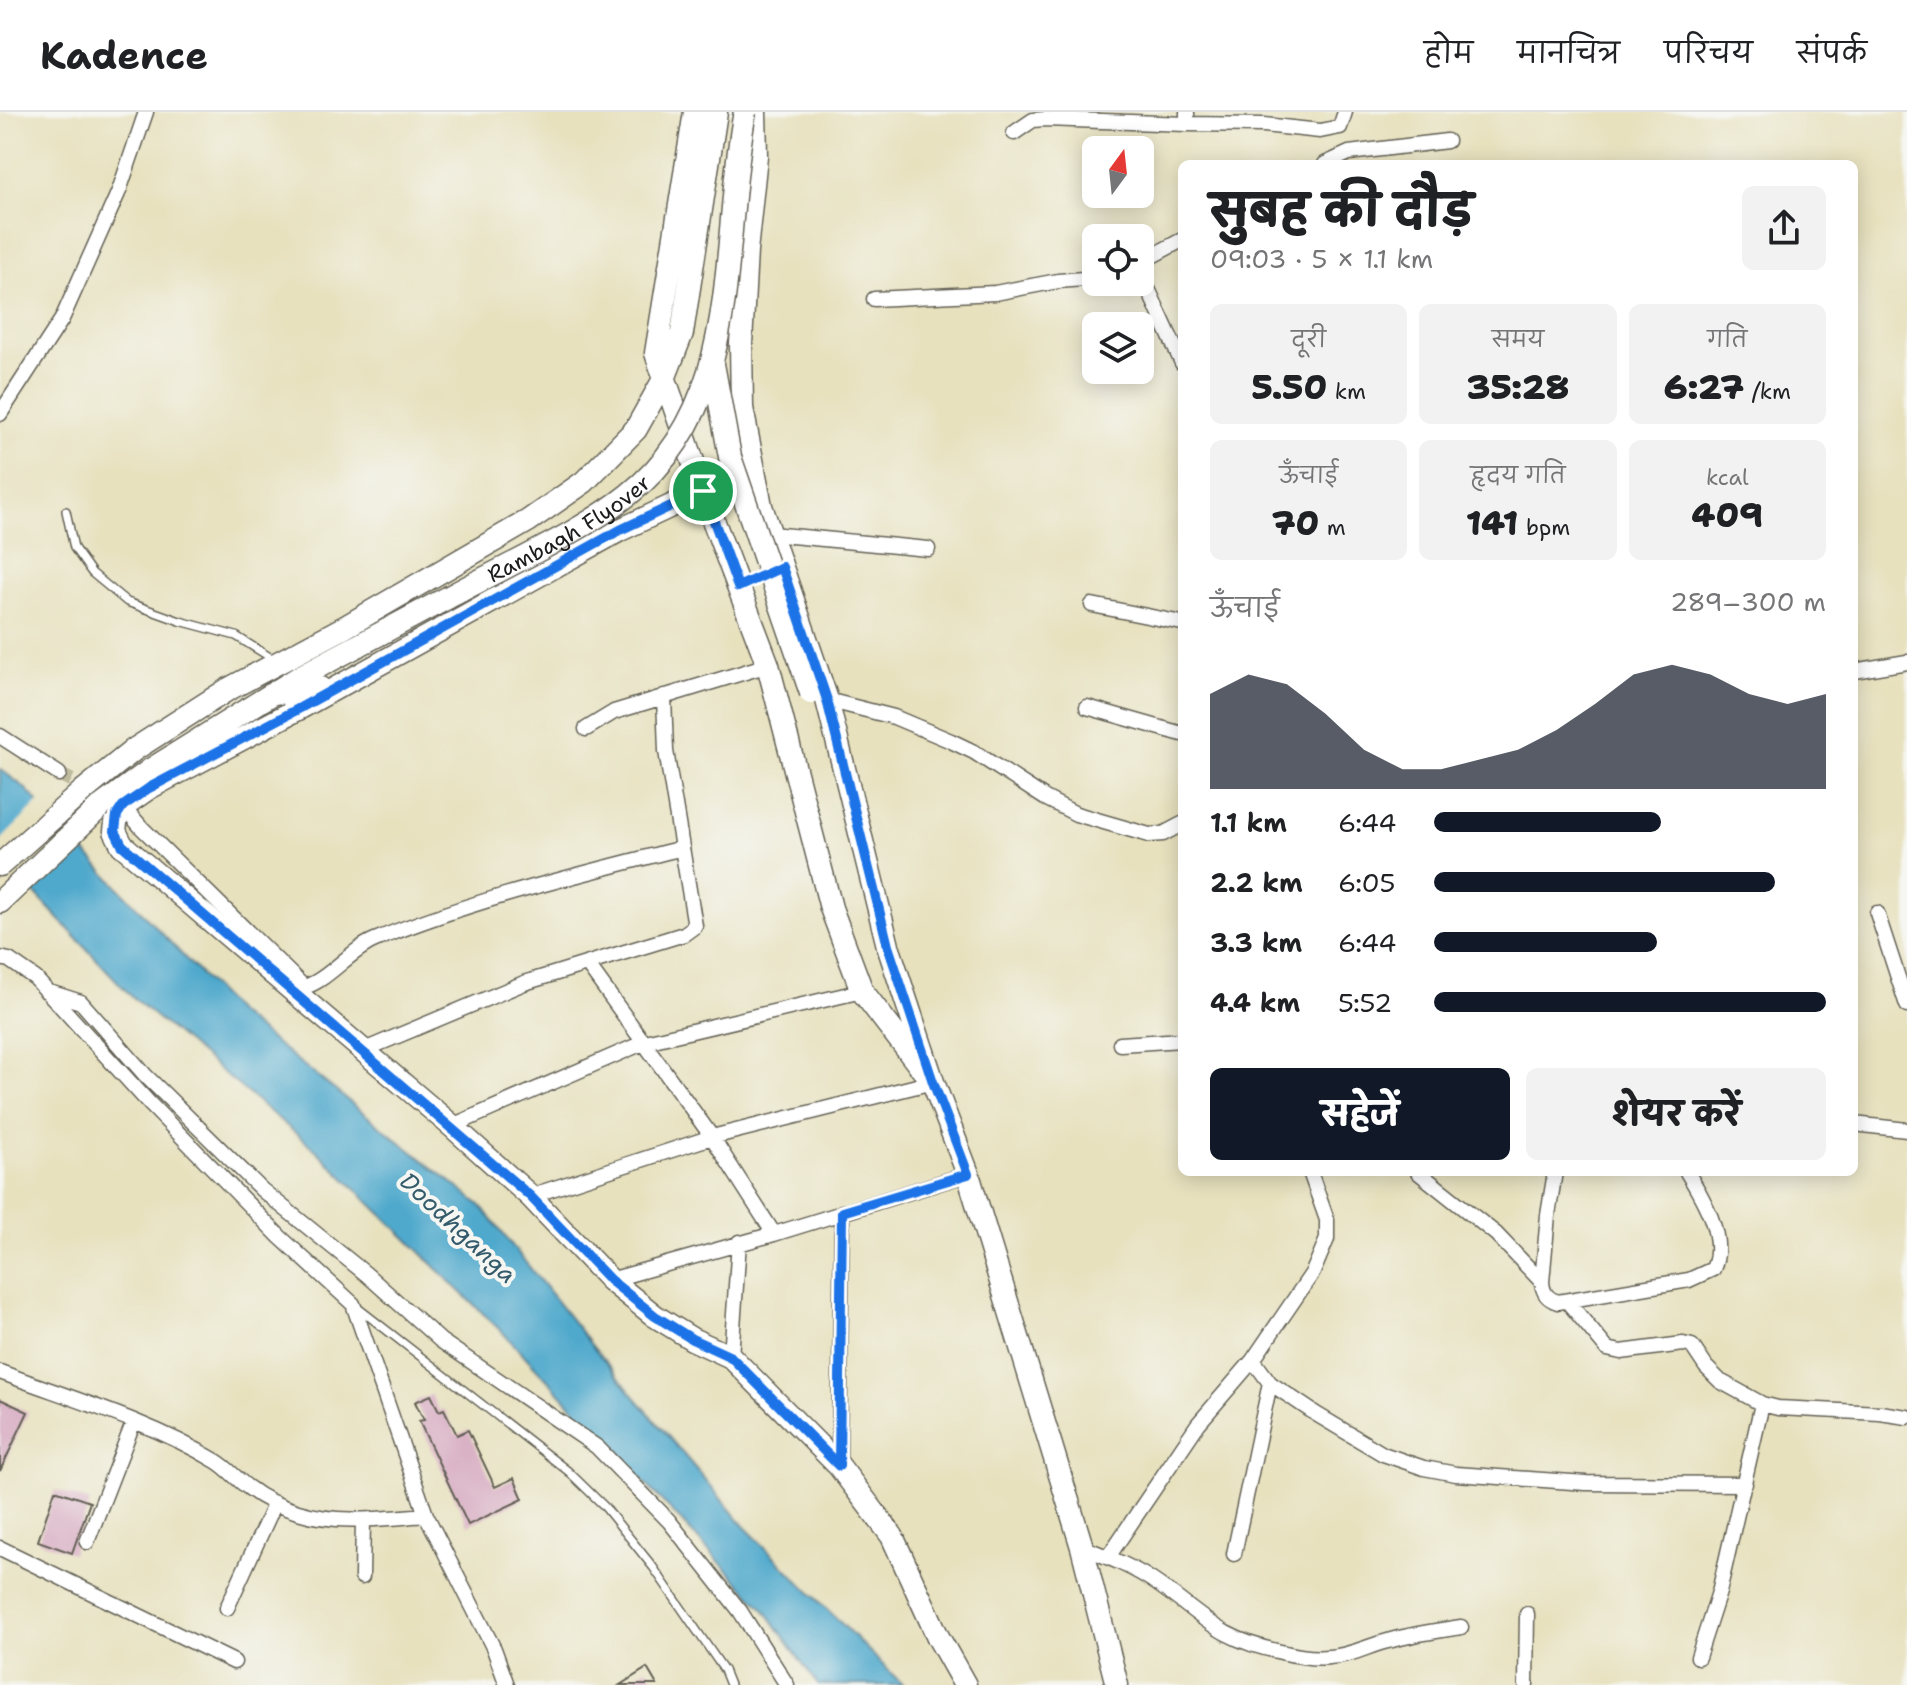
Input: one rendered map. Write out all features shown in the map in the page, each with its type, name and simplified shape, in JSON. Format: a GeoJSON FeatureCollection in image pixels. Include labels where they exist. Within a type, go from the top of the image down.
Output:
{"type":"FeatureCollection","features":[{"type":"Feature","properties":{"kind":"main road"},"geometry":{"type":"LineString","coordinates":[[695,112],[656,353],[701,486],[768,665],[831,908],[862,991],[933,1082]]}},
{"type":"Feature","properties":{"kind":"main road"},"geometry":{"type":"LineString","coordinates":[[0,865],[135,749],[227,690],[528,521],[584,482],[636,429],[664,379],[682,333],[716,112]]}},
{"type":"Feature","properties":{"kind":"main road","name":"Rambagh Flyover"},"geometry":{"type":"LineString","coordinates":[[0,902],[100,807],[150,770],[301,676],[569,532],[627,496],[647,479],[682,437],[693,417],[713,363],[738,146],[745,112]]}},
{"type":"Feature","properties":{"kind":"main road"},"geometry":{"type":"LineString","coordinates":[[755,112],[756,156],[746,251],[741,344],[742,408],[761,506],[819,696],[871,928],[888,946],[933,1082],[968,1174],[1082,1547],[1117,1685]]}},
{"type":"Feature","properties":{"kind":"main road"},"geometry":{"type":"LineString","coordinates":[[713,363],[730,457],[819,696]]}},
{"type":"Feature","properties":{"kind":"main road"},"geometry":{"type":"LineString","coordinates":[[275,692],[307,695],[665,492],[701,486]]}},
{"type":"Feature","properties":{"kind":"main road"},"geometry":{"type":"LineString","coordinates":[[701,486],[300,708],[118,804],[115,831],[122,845],[364,1050],[530,1196],[610,1280],[655,1316],[692,1339],[731,1357],[839,1466],[892,1536],[938,1637],[965,1685]]}},
{"type":"Feature","properties":{"kind":"main road"},"geometry":{"type":"LineString","coordinates":[[738,587],[782,567]]}},
{"type":"Feature","properties":{"kind":"street"},"geometry":{"type":"LineString","coordinates":[[0,414],[62,319],[119,191],[146,112]]}},
{"type":"Feature","properties":{"kind":"street"},"geometry":{"type":"LineString","coordinates":[[1014,133],[1033,120],[1123,117],[1265,119],[1320,131],[1340,127],[1345,112]]}},
{"type":"Feature","properties":{"kind":"street"},"geometry":{"type":"LineString","coordinates":[[1334,160],[1349,153],[1447,141]]}},
{"type":"Feature","properties":{"kind":"street"},"geometry":{"type":"LineString","coordinates":[[1154,255],[1178,242]]}},
{"type":"Feature","properties":{"kind":"street"},"geometry":{"type":"LineString","coordinates":[[874,299],[995,293],[1082,279]]}},
{"type":"Feature","properties":{"kind":"street"},"geometry":{"type":"LineString","coordinates":[[1151,296],[1178,354]]}},
{"type":"Feature","properties":{"kind":"street"},"geometry":{"type":"LineString","coordinates":[[771,534],[928,549]]}},
{"type":"Feature","properties":{"kind":"street"},"geometry":{"type":"LineString","coordinates":[[1092,605],[1178,622]]}},
{"type":"Feature","properties":{"kind":"street"},"geometry":{"type":"LineString","coordinates":[[1858,670],[1907,662]]}},
{"type":"Feature","properties":{"kind":"street"},"geometry":{"type":"LineString","coordinates":[[586,729],[614,712],[768,665]]}},
{"type":"Feature","properties":{"kind":"street"},"geometry":{"type":"LineString","coordinates":[[364,1050],[524,983],[684,934],[695,926],[666,751],[664,696]]}},
{"type":"Feature","properties":{"kind":"street"},"geometry":{"type":"LineString","coordinates":[[819,696],[894,717],[951,741],[1076,814],[1149,835],[1163,834],[1178,827]]}},
{"type":"Feature","properties":{"kind":"street"},"geometry":{"type":"LineString","coordinates":[[1087,707],[1178,733]]}},
{"type":"Feature","properties":{"kind":"street"},"geometry":{"type":"LineString","coordinates":[[0,736],[59,774]]}},
{"type":"Feature","properties":{"kind":"street"},"geometry":{"type":"LineString","coordinates":[[118,804],[304,987],[362,946],[468,905],[682,848]]}},
{"type":"Feature","properties":{"kind":"street"},"geometry":{"type":"LineString","coordinates":[[1877,913],[1907,1005]]}},
{"type":"Feature","properties":{"kind":"street"},"geometry":{"type":"LineString","coordinates":[[3,956],[35,978],[149,1103],[280,1237],[353,1304],[426,1515],[494,1649],[507,1685]]}},
{"type":"Feature","properties":{"kind":"street"},"geometry":{"type":"LineString","coordinates":[[587,964],[712,1137],[774,1234]]}},
{"type":"Feature","properties":{"kind":"street"},"geometry":{"type":"LineString","coordinates":[[46,991],[81,1002],[146,1076],[262,1190],[322,1237],[441,1341],[597,1447],[669,1521],[740,1611],[787,1685]]}},
{"type":"Feature","properties":{"kind":"street"},"geometry":{"type":"LineString","coordinates":[[452,1126],[645,1042],[862,991]]}},
{"type":"Feature","properties":{"kind":"street"},"geometry":{"type":"LineString","coordinates":[[1120,1044],[1178,1040]]}},
{"type":"Feature","properties":{"kind":"street"},"geometry":{"type":"LineString","coordinates":[[530,1196],[712,1137],[933,1082]]}},
{"type":"Feature","properties":{"kind":"street"},"geometry":{"type":"LineString","coordinates":[[1858,1124],[1907,1130]]}},
{"type":"Feature","properties":{"kind":"street"},"geometry":{"type":"LineString","coordinates":[[610,1280],[774,1234],[968,1174]]}},
{"type":"Feature","properties":{"kind":"street"},"geometry":{"type":"LineString","coordinates":[[1108,1557],[1198,1424],[1253,1360],[1313,1272],[1327,1239],[1327,1220],[1311,1176]]}},
{"type":"Feature","properties":{"kind":"street"},"geometry":{"type":"LineString","coordinates":[[1423,1176],[1496,1234],[1542,1282]]}},
{"type":"Feature","properties":{"kind":"street"},"geometry":{"type":"LineString","coordinates":[[1554,1176],[1542,1282],[1550,1300],[1568,1302],[1689,1280],[1713,1269],[1718,1258],[1716,1233],[1689,1176]]}},
{"type":"Feature","properties":{"kind":"street"},"geometry":{"type":"LineString","coordinates":[[839,1466],[842,1212]]}},
{"type":"Feature","properties":{"kind":"street"},"geometry":{"type":"LineString","coordinates":[[731,1357],[739,1242]]}},
{"type":"Feature","properties":{"kind":"street"},"geometry":{"type":"LineString","coordinates":[[1568,1302],[1607,1349],[1621,1352],[1683,1344],[1692,1346],[1712,1374],[1762,1404],[1778,1408],[1907,1417]]}},
{"type":"Feature","properties":{"kind":"street"},"geometry":{"type":"LineString","coordinates":[[1253,1360],[1270,1383],[1369,1447],[1424,1468],[1456,1474],[1586,1483],[1745,1484]]}},
{"type":"Feature","properties":{"kind":"street"},"geometry":{"type":"LineString","coordinates":[[0,1372],[134,1421],[218,1462],[250,1489],[275,1503],[325,1519],[363,1520],[426,1515]]}},
{"type":"Feature","properties":{"kind":"street"},"geometry":{"type":"LineString","coordinates":[[1234,1554],[1270,1383]]}},
{"type":"Feature","properties":{"kind":"street"},"geometry":{"type":"LineString","coordinates":[[1698,1657],[1716,1603],[1762,1404]]}},
{"type":"Feature","properties":{"kind":"street"},"geometry":{"type":"LineString","coordinates":[[87,1542],[134,1421]]}},
{"type":"Feature","properties":{"kind":"street"},"geometry":{"type":"LineString","coordinates":[[227,1608],[275,1503]]}},
{"type":"Feature","properties":{"kind":"street"},"geometry":{"type":"LineString","coordinates":[[362,1577],[363,1520]]}},
{"type":"Feature","properties":{"kind":"street"},"geometry":{"type":"LineString","coordinates":[[1082,1547],[1158,1583],[1223,1633],[1248,1645],[1309,1658],[1356,1654],[1387,1641],[1461,1627]]}},
{"type":"Feature","properties":{"kind":"street"},"geometry":{"type":"LineString","coordinates":[[0,1548],[234,1662]]}},
{"type":"Feature","properties":{"kind":"street"},"geometry":{"type":"LineString","coordinates":[[1526,1685],[1527,1614]]}},
{"type":"Feature","properties":{"kind":"lane"},"geometry":{"type":"LineString","coordinates":[[66,511],[74,548],[92,573],[127,602],[236,636],[278,662]]}},
{"type":"Feature","properties":{"kind":"lane"},"geometry":{"type":"LineString","coordinates":[[353,1304],[568,1471],[604,1506],[653,1567],[724,1670],[730,1685]]}},
{"type":"Feature","properties":{"kind":"water","name":"Doodhganga"},"geometry":{"type":"Polygon","coordinates":[[[0,769],[24,787],[236,1012],[480,1205],[597,1352],[744,1526],[903,1685],[818,1685],[764,1609],[504,1334],[317,1151],[132,997],[0,856],[0,769]]]}},
{"type":"Feature","properties":{"kind":"pier"},"geometry":{"type":"Polygon","coordinates":[[[42,799],[78,838],[26,890],[0,862],[0,841],[42,799]]]}},
{"type":"Feature","properties":{"kind":"building"},"geometry":{"type":"Polygon","coordinates":[[[431,1395],[439,1411],[444,1409],[457,1435],[468,1430],[495,1487],[514,1478],[523,1499],[468,1525],[419,1421],[424,1420],[415,1402],[431,1395]]]}},
{"type":"Feature","properties":{"kind":"building"},"geometry":{"type":"Polygon","coordinates":[[[0,1399],[28,1412],[0,1471],[0,1399]]]}},
{"type":"Feature","properties":{"kind":"building"},"geometry":{"type":"Polygon","coordinates":[[[55,1490],[90,1502],[72,1553],[38,1541],[55,1490]]]}},
{"type":"Feature","properties":{"kind":"building"},"geometry":{"type":"Polygon","coordinates":[[[647,1668],[657,1685],[620,1685],[647,1668]]]}},
{"type":"Feature","properties":{"kind":"tunnel"},"geometry":{"type":"LineString","coordinates":[[59,774],[113,802]]}},
{"type":"Feature","properties":{"kind":"route"},"geometry":{"type":"LineString","coordinates":[[703,491],[738,587],[782,567],[827,700],[888,946],[933,1082],[968,1174],[842,1212],[839,1466],[731,1357],[692,1339],[655,1316],[610,1280],[530,1196],[122,845],[115,831],[117,815],[123,806],[149,788],[620,530],[703,491]]}}]}
